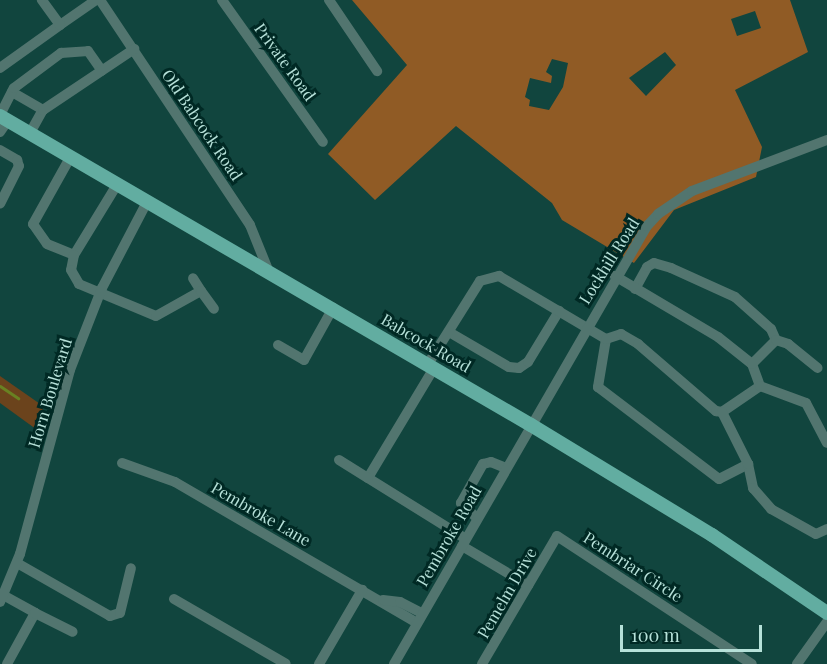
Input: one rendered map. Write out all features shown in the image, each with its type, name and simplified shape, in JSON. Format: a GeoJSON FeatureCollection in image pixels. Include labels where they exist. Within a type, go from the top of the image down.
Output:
{"type":"FeatureCollection","features":[{"type":"Feature","properties":{"kind":"main road","name":"Babcock Road"},"geometry":{"type":"LineString","coordinates":[[2,121],[30,133],[148,200],[531,424],[712,535],[827,613]]}},
{"type":"Feature","properties":{"kind":"street"},"geometry":{"type":"LineString","coordinates":[[42,0],[60,25]]}},
{"type":"Feature","properties":{"kind":"street"},"geometry":{"type":"LineString","coordinates":[[0,68],[96,0]]}},
{"type":"Feature","properties":{"kind":"street","name":"Old Babcock Road"},"geometry":{"type":"LineString","coordinates":[[100,0],[250,225],[269,272]]}},
{"type":"Feature","properties":{"kind":"street","name":"Private Road"},"geometry":{"type":"LineString","coordinates":[[222,0],[323,142]]}},
{"type":"Feature","properties":{"kind":"street"},"geometry":{"type":"LineString","coordinates":[[329,0],[377,71]]}},
{"type":"Feature","properties":{"kind":"street"},"geometry":{"type":"LineString","coordinates":[[30,133],[43,110],[134,49]]}},
{"type":"Feature","properties":{"kind":"street"},"geometry":{"type":"LineString","coordinates":[[2,121],[12,92],[61,52],[88,51],[102,70]]}},
{"type":"Feature","properties":{"kind":"street"},"geometry":{"type":"LineString","coordinates":[[12,92],[43,110]]}},
{"type":"Feature","properties":{"kind":"street","name":"Lockhill Road"},"geometry":{"type":"LineString","coordinates":[[531,424],[615,276],[647,226],[676,200],[827,140]]}},
{"type":"Feature","properties":{"kind":"street"},"geometry":{"type":"LineString","coordinates":[[0,150],[17,160],[19,166],[0,204]]}},
{"type":"Feature","properties":{"kind":"street"},"geometry":{"type":"LineString","coordinates":[[71,156],[33,224],[47,244],[74,255]]}},
{"type":"Feature","properties":{"kind":"street"},"geometry":{"type":"LineString","coordinates":[[118,183],[74,255],[70,270],[74,278],[99,295],[156,316],[201,291]]}},
{"type":"Feature","properties":{"kind":"street","name":"Horn Boulevard"},"geometry":{"type":"LineString","coordinates":[[2,598],[17,562],[70,370],[99,295],[148,200]]}},
{"type":"Feature","properties":{"kind":"street"},"geometry":{"type":"LineString","coordinates":[[635,289],[648,267],[654,263],[671,268],[735,297],[771,329],[776,340],[788,344],[818,368]]}},
{"type":"Feature","properties":{"kind":"street"},"geometry":{"type":"LineString","coordinates":[[368,478],[480,281],[489,276],[499,276],[606,339],[621,334],[638,344],[722,412],[748,464],[753,488],[771,509],[816,534],[827,529]]}},
{"type":"Feature","properties":{"kind":"street"},"geometry":{"type":"LineString","coordinates":[[615,276],[718,337],[752,364],[760,386],[806,403],[827,443]]}},
{"type":"Feature","properties":{"kind":"street"},"geometry":{"type":"LineString","coordinates":[[193,278],[214,309]]}},
{"type":"Feature","properties":{"kind":"street"},"geometry":{"type":"LineString","coordinates":[[278,345],[304,360],[333,308]]}},
{"type":"Feature","properties":{"kind":"street"},"geometry":{"type":"LineString","coordinates":[[449,332],[509,367],[519,368],[528,362],[560,311]]}},
{"type":"Feature","properties":{"kind":"street"},"geometry":{"type":"LineString","coordinates":[[606,339],[598,387],[719,479],[748,464]]}},
{"type":"Feature","properties":{"kind":"street"},"geometry":{"type":"LineString","coordinates":[[752,364],[776,340]]}},
{"type":"Feature","properties":{"kind":"street"},"geometry":{"type":"LineString","coordinates":[[722,412],[760,386]]}},
{"type":"Feature","properties":{"kind":"street","name":"Pembroke Road"},"geometry":{"type":"LineString","coordinates":[[394,664],[531,424]]}},
{"type":"Feature","properties":{"kind":"street"},"geometry":{"type":"LineString","coordinates":[[339,460],[528,585]]}},
{"type":"Feature","properties":{"kind":"street","name":"Pembroke Lane"},"geometry":{"type":"LineString","coordinates":[[122,463],[175,482],[362,590],[420,618]]}},
{"type":"Feature","properties":{"kind":"street"},"geometry":{"type":"LineString","coordinates":[[477,518],[463,508],[461,503],[466,493],[483,464],[506,468]]}},
{"type":"Feature","properties":{"kind":"street","name":"Pemelm Drive"},"geometry":{"type":"LineString","coordinates":[[483,664],[557,536]]}},
{"type":"Feature","properties":{"kind":"street","name":"Pembriar Circle"},"geometry":{"type":"LineString","coordinates":[[557,536],[752,664]]}},
{"type":"Feature","properties":{"kind":"street"},"geometry":{"type":"LineString","coordinates":[[17,562],[110,616],[120,613],[131,567]]}},
{"type":"Feature","properties":{"kind":"street"},"geometry":{"type":"LineString","coordinates":[[319,664],[362,590]]}},
{"type":"Feature","properties":{"kind":"street"},"geometry":{"type":"LineString","coordinates":[[2,598],[74,632]]}},
{"type":"Feature","properties":{"kind":"street"},"geometry":{"type":"LineString","coordinates":[[174,599],[286,664]]}},
{"type":"Feature","properties":{"kind":"street"},"geometry":{"type":"LineString","coordinates":[[7,664],[35,613]]}},
{"type":"Feature","properties":{"kind":"street"},"geometry":{"type":"LineString","coordinates":[[797,664],[827,622]]}},
{"type":"Feature","properties":{"kind":"shaded area"},"geometry":{"type":"Polygon","coordinates":[[[352,0],[790,0],[808,52],[735,90],[762,147],[756,177],[674,210],[634,263],[562,220],[552,203],[456,126],[375,200],[328,154],[407,65],[352,0]],[[755,11],[731,19],[737,36],[761,28],[755,11]],[[665,52],[629,78],[646,96],[676,65],[665,52]],[[552,59],[546,72],[552,76],[551,83],[530,78],[525,97],[530,100],[529,106],[549,110],[563,87],[568,63],[552,59]]]}},
{"type":"Feature","properties":{"kind":"shaded area"},"geometry":{"type":"Polygon","coordinates":[[[0,376],[43,406],[40,432],[0,403],[0,376]]]}},
{"type":"Feature","properties":{"kind":"waterway"},"geometry":{"type":"LineString","coordinates":[[0,386],[18,398]]}}]}
